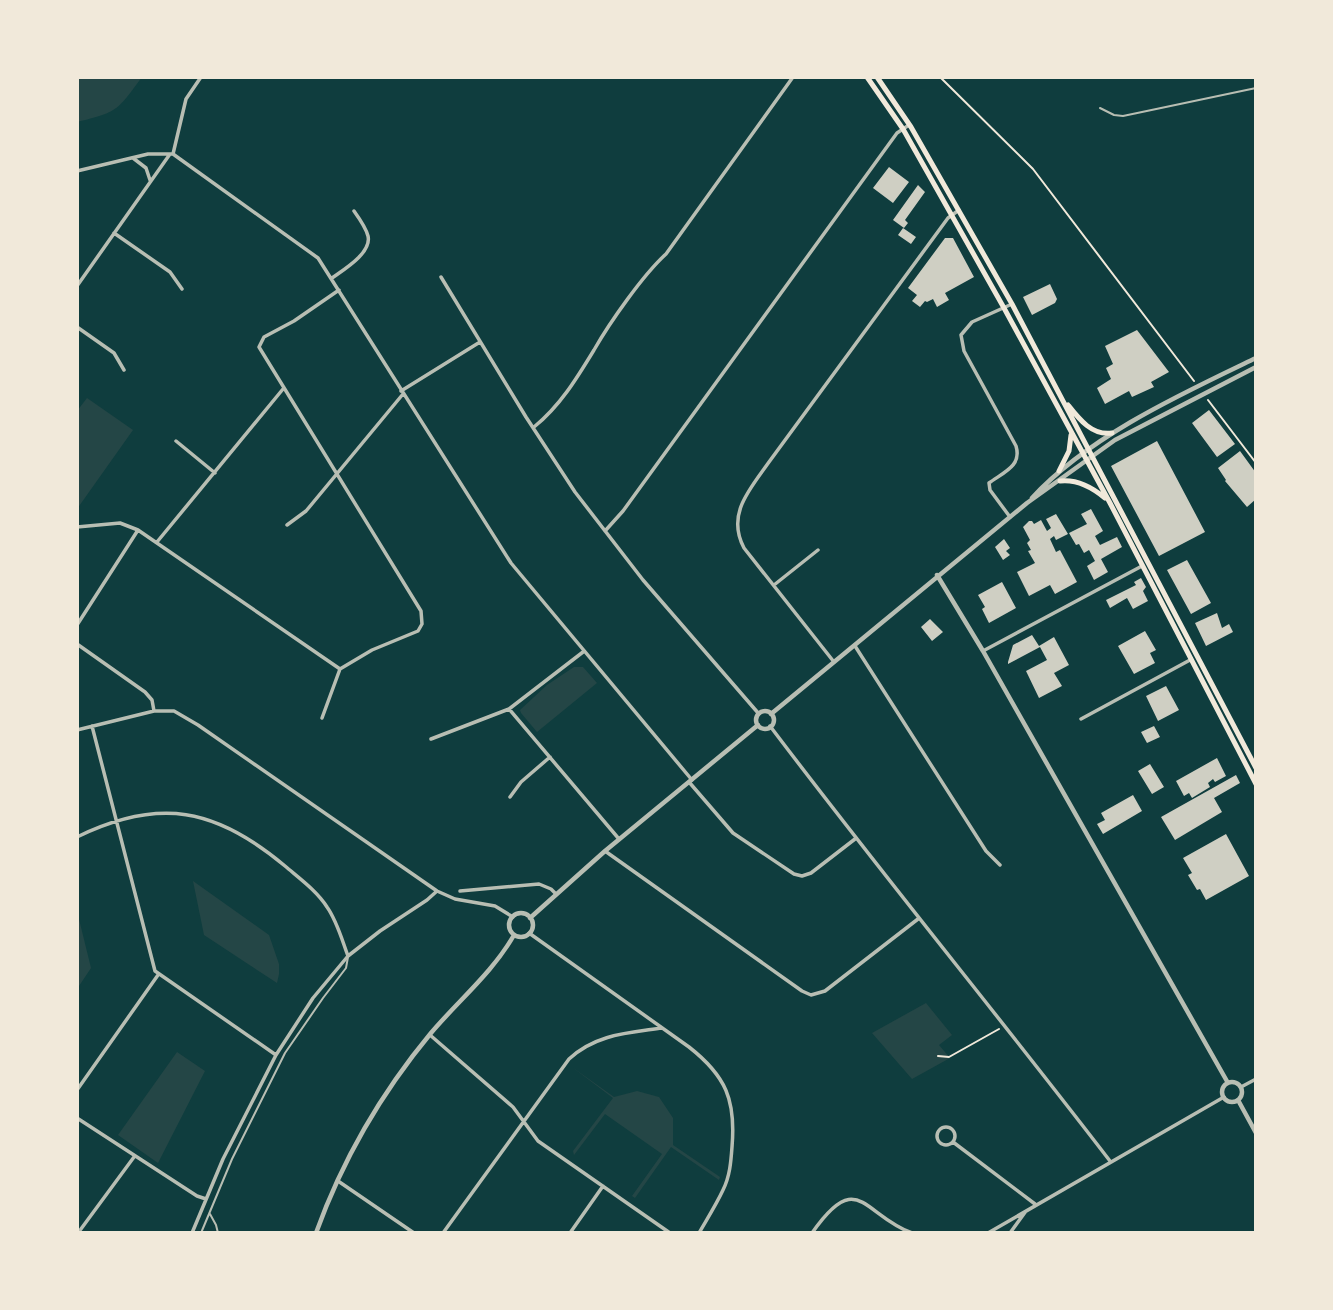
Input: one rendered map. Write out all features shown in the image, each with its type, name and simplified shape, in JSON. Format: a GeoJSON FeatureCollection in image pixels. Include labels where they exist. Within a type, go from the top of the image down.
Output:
{"type":"FeatureCollection","features":[{"type":"Feature","properties":{"kind":"main road"},"geometry":{"type":"LineString","coordinates":[[867,77],[903,129],[952,214],[1071,434],[1198,656],[1256,768]]}},
{"type":"Feature","properties":{"kind":"main road"},"geometry":{"type":"LineString","coordinates":[[877,77],[960,210],[1012,304],[1093,456],[1191,660],[1256,784]]}},
{"type":"Feature","properties":{"kind":"main road"},"geometry":{"type":"LineString","coordinates":[[1058,391],[1080,420],[1100,433],[1112,433]]}},
{"type":"Feature","properties":{"kind":"main road"},"geometry":{"type":"LineString","coordinates":[[1059,471],[1069,452],[1071,434]]}},
{"type":"Feature","properties":{"kind":"main road"},"geometry":{"type":"LineString","coordinates":[[1060,481],[1067,480],[1088,487],[1110,503]]}},
{"type":"Feature","properties":{"kind":"street"},"geometry":{"type":"LineString","coordinates":[[77,286],[171,154],[186,99],[201,77]]}},
{"type":"Feature","properties":{"kind":"street"},"geometry":{"type":"LineString","coordinates":[[534,427],[554,408],[586,366],[594,349],[715,188],[793,77]]}},
{"type":"Feature","properties":{"kind":"street"},"geometry":{"type":"LineString","coordinates":[[605,531],[623,512],[880,155],[897,133],[909,125]]}},
{"type":"Feature","properties":{"kind":"street"},"geometry":{"type":"LineString","coordinates":[[77,172],[156,153],[171,154],[318,258],[511,564],[733,832],[794,874],[802,876],[811,873],[855,839]]}},
{"type":"Feature","properties":{"kind":"street"},"geometry":{"type":"LineString","coordinates":[[132,158],[146,168],[150,180]]}},
{"type":"Feature","properties":{"kind":"street"},"geometry":{"type":"LineString","coordinates":[[834,662],[740,541],[737,520],[740,506],[769,462],[952,214],[960,210]]}},
{"type":"Feature","properties":{"kind":"street"},"geometry":{"type":"LineString","coordinates":[[332,278],[367,247],[368,235],[354,211]]}},
{"type":"Feature","properties":{"kind":"street"},"geometry":{"type":"LineString","coordinates":[[114,233],[170,272],[181,289]]}},
{"type":"Feature","properties":{"kind":"street"},"geometry":{"type":"LineString","coordinates":[[441,277],[570,484],[643,580],[759,714]]}},
{"type":"Feature","properties":{"kind":"street"},"geometry":{"type":"LineString","coordinates":[[322,718],[340,669],[372,650],[411,635],[422,624],[421,611],[260,352],[261,341],[339,290]]}},
{"type":"Feature","properties":{"kind":"street"},"geometry":{"type":"LineString","coordinates":[[1010,517],[990,490],[989,483],[1013,466],[1019,456],[970,361],[961,335],[972,322],[1012,304]]}},
{"type":"Feature","properties":{"kind":"street"},"geometry":{"type":"LineString","coordinates":[[77,327],[114,353],[124,369]]}},
{"type":"Feature","properties":{"kind":"street"},"geometry":{"type":"LineString","coordinates":[[287,525],[306,511],[402,393],[480,342]]}},
{"type":"Feature","properties":{"kind":"street"},"geometry":{"type":"LineString","coordinates":[[771,714],[1027,503],[1059,471],[1112,433],[1256,358]]}},
{"type":"Feature","properties":{"kind":"street"},"geometry":{"type":"LineString","coordinates":[[1027,503],[1115,440],[1256,367]]}},
{"type":"Feature","properties":{"kind":"street"},"geometry":{"type":"LineString","coordinates":[[158,542],[283,388]]}},
{"type":"Feature","properties":{"kind":"street"},"geometry":{"type":"LineString","coordinates":[[176,442],[215,473]]}},
{"type":"Feature","properties":{"kind":"street"},"geometry":{"type":"LineString","coordinates":[[77,527],[120,523],[138,530],[340,669]]}},
{"type":"Feature","properties":{"kind":"street"},"geometry":{"type":"LineString","coordinates":[[77,625],[138,530]]}},
{"type":"Feature","properties":{"kind":"street"},"geometry":{"type":"LineString","coordinates":[[774,585],[818,550]]}},
{"type":"Feature","properties":{"kind":"street"},"geometry":{"type":"LineString","coordinates":[[983,652],[1145,564]]}},
{"type":"Feature","properties":{"kind":"street"},"geometry":{"type":"LineString","coordinates":[[937,575],[1228,1083]]}},
{"type":"Feature","properties":{"kind":"street"},"geometry":{"type":"LineString","coordinates":[[77,644],[145,692],[152,701],[154,711]]}},
{"type":"Feature","properties":{"kind":"street"},"geometry":{"type":"LineString","coordinates":[[855,646],[986,851],[1000,865]]}},
{"type":"Feature","properties":{"kind":"street"},"geometry":{"type":"LineString","coordinates":[[431,739],[509,709],[583,652]]}},
{"type":"Feature","properties":{"kind":"street"},"geometry":{"type":"LineString","coordinates":[[1081,719],[1198,656]]}},
{"type":"Feature","properties":{"kind":"street"},"geometry":{"type":"LineString","coordinates":[[509,709],[620,839]]}},
{"type":"Feature","properties":{"kind":"street"},"geometry":{"type":"LineString","coordinates":[[77,730],[154,711],[169,710],[198,725],[437,891],[455,900],[495,905],[513,917]]}},
{"type":"Feature","properties":{"kind":"street"},"geometry":{"type":"LineString","coordinates":[[765,711],[771,714],[773,722],[770,726],[765,728],[758,725],[756,718],[759,714],[765,711]]}},
{"type":"Feature","properties":{"kind":"street"},"geometry":{"type":"LineString","coordinates":[[530,918],[605,851],[758,725]]}},
{"type":"Feature","properties":{"kind":"street"},"geometry":{"type":"LineString","coordinates":[[92,726],[152,964],[158,975],[276,1055]]}},
{"type":"Feature","properties":{"kind":"street"},"geometry":{"type":"LineString","coordinates":[[770,726],[855,839],[1006,1025],[1110,1161]]}},
{"type":"Feature","properties":{"kind":"street"},"geometry":{"type":"LineString","coordinates":[[510,797],[521,782],[550,757]]}},
{"type":"Feature","properties":{"kind":"street"},"geometry":{"type":"LineString","coordinates":[[77,837],[115,821],[146,815],[180,814],[211,820],[239,831],[320,897],[332,915],[348,956]]}},
{"type":"Feature","properties":{"kind":"street"},"geometry":{"type":"LineString","coordinates":[[605,851],[811,995],[825,990],[918,919]]}},
{"type":"Feature","properties":{"kind":"street"},"geometry":{"type":"LineString","coordinates":[[460,891],[539,884],[556,894]]}},
{"type":"Feature","properties":{"kind":"street"},"geometry":{"type":"LineString","coordinates":[[192,1233],[223,1159],[276,1055],[313,998],[348,956],[437,891]]}},
{"type":"Feature","properties":{"kind":"street"},"geometry":{"type":"LineString","coordinates":[[523,914],[530,918],[532,926],[529,933],[520,937],[514,934],[509,926],[513,917],[523,914]]}},
{"type":"Feature","properties":{"kind":"street"},"geometry":{"type":"LineString","coordinates":[[529,933],[663,1027],[716,1072],[729,1096],[733,1113],[732,1156],[727,1180],[699,1233]]}},
{"type":"Feature","properties":{"kind":"street"},"geometry":{"type":"LineString","coordinates":[[316,1233],[338,1181],[386,1094],[429,1035],[499,957],[514,934]]}},
{"type":"Feature","properties":{"kind":"street"},"geometry":{"type":"LineString","coordinates":[[77,1090],[158,975]]}},
{"type":"Feature","properties":{"kind":"street"},"geometry":{"type":"LineString","coordinates":[[443,1233],[561,1067],[576,1052],[607,1036],[663,1027]]}},
{"type":"Feature","properties":{"kind":"street"},"geometry":{"type":"LineString","coordinates":[[429,1035],[513,1107],[538,1141],[670,1233]]}},
{"type":"Feature","properties":{"kind":"street"},"geometry":{"type":"LineString","coordinates":[[1241,1087],[1256,1079]]}},
{"type":"Feature","properties":{"kind":"street"},"geometry":{"type":"LineString","coordinates":[[1228,1083],[1237,1083],[1241,1087],[1238,1100],[1228,1101],[1224,1097],[1223,1088],[1228,1083]]}},
{"type":"Feature","properties":{"kind":"street"},"geometry":{"type":"LineString","coordinates":[[988,1233],[1224,1097]]}},
{"type":"Feature","properties":{"kind":"street"},"geometry":{"type":"LineString","coordinates":[[1238,1100],[1256,1133]]}},
{"type":"Feature","properties":{"kind":"street"},"geometry":{"type":"LineString","coordinates":[[77,1118],[134,1157],[206,1199]]}},
{"type":"Feature","properties":{"kind":"street"},"geometry":{"type":"LineString","coordinates":[[947,1127],[952,1129],[955,1134],[953,1142],[946,1146],[940,1143],[937,1135],[939,1130],[947,1127]]}},
{"type":"Feature","properties":{"kind":"street"},"geometry":{"type":"LineString","coordinates":[[953,1142],[1035,1204]]}},
{"type":"Feature","properties":{"kind":"street"},"geometry":{"type":"LineString","coordinates":[[78,1233],[134,1157]]}},
{"type":"Feature","properties":{"kind":"street"},"geometry":{"type":"LineString","coordinates":[[338,1181],[414,1233]]}},
{"type":"Feature","properties":{"kind":"street"},"geometry":{"type":"LineString","coordinates":[[570,1233],[603,1186]]}},
{"type":"Feature","properties":{"kind":"street"},"geometry":{"type":"LineString","coordinates":[[812,1233],[831,1208],[844,1201],[854,1200],[868,1205],[912,1233]]}},
{"type":"Feature","properties":{"kind":"street"},"geometry":{"type":"LineString","coordinates":[[1010,1233],[1027,1209]]}},
{"type":"Feature","properties":{"kind":"lane"},"geometry":{"type":"LineString","coordinates":[[1100,108],[1123,116],[1256,88]]}},
{"type":"Feature","properties":{"kind":"lane"},"geometry":{"type":"LineString","coordinates":[[201,1233],[227,1170],[285,1054],[346,968],[348,956]]}},
{"type":"Feature","properties":{"kind":"lane"},"geometry":{"type":"LineString","coordinates":[[209,1213],[218,1233]]}},
{"type":"Feature","properties":{"kind":"path"},"geometry":{"type":"LineString","coordinates":[[940,77],[1007,142],[1044,183],[1199,388]]}},
{"type":"Feature","properties":{"kind":"path"},"geometry":{"type":"LineString","coordinates":[[1203,394],[1256,463]]}},
{"type":"Feature","properties":{"kind":"path"},"geometry":{"type":"LineString","coordinates":[[938,1056],[948,1057],[1006,1025]]}},
{"type":"Feature","properties":{"kind":"shaded area"},"geometry":{"type":"Polygon","coordinates":[[[77,77],[142,77],[116,108],[101,116],[77,122],[77,77]]]}},
{"type":"Feature","properties":{"kind":"shaded area"},"geometry":{"type":"Polygon","coordinates":[[[87,398],[133,430],[77,509],[77,411],[87,398]]]}},
{"type":"Feature","properties":{"kind":"shaded area"},"geometry":{"type":"Polygon","coordinates":[[[574,667],[583,667],[597,683],[537,732],[520,710],[547,685],[574,667]]]}},
{"type":"Feature","properties":{"kind":"shaded area"},"geometry":{"type":"Polygon","coordinates":[[[193,881],[269,935],[279,964],[277,983],[204,935],[193,881]]]}},
{"type":"Feature","properties":{"kind":"shaded area"},"geometry":{"type":"Polygon","coordinates":[[[77,916],[91,968],[77,989],[77,916]]]}},
{"type":"Feature","properties":{"kind":"shaded area"},"geometry":{"type":"Polygon","coordinates":[[[926,1003],[952,1035],[939,1045],[950,1058],[912,1079],[872,1033],[926,1003]]]}},
{"type":"Feature","properties":{"kind":"shaded area"},"geometry":{"type":"Polygon","coordinates":[[[177,1052],[205,1071],[158,1163],[118,1135],[177,1052]]]}},
{"type":"Feature","properties":{"kind":"shaded area"},"geometry":{"type":"Polygon","coordinates":[[[572,1067],[614,1097],[637,1091],[659,1097],[673,1118],[673,1145],[720,1177],[719,1180],[671,1147],[635,1198],[632,1196],[662,1154],[605,1114],[574,1155],[573,1151],[613,1098],[572,1067]]]}},
{"type":"Feature","properties":{"kind":"building"},"geometry":{"type":"Polygon","coordinates":[[[889,167],[909,182],[893,203],[873,188],[889,167]]]}},
{"type":"Feature","properties":{"kind":"building"},"geometry":{"type":"Polygon","coordinates":[[[918,185],[925,192],[905,220],[908,223],[904,228],[893,220],[918,185]]]}},
{"type":"Feature","properties":{"kind":"building"},"geometry":{"type":"Polygon","coordinates":[[[903,228],[916,237],[911,244],[898,235],[903,228]]]}},
{"type":"Feature","properties":{"kind":"building"},"geometry":{"type":"Polygon","coordinates":[[[945,238],[953,238],[974,277],[945,293],[949,300],[937,307],[933,299],[925,301],[920,307],[912,301],[917,295],[908,288],[945,238]]]}},
{"type":"Feature","properties":{"kind":"building"},"geometry":{"type":"Polygon","coordinates":[[[1050,284],[1057,299],[1055,303],[1032,315],[1023,297],[1050,284]]]}},
{"type":"Feature","properties":{"kind":"building"},"geometry":{"type":"Polygon","coordinates":[[[1137,330],[1169,372],[1151,382],[1154,387],[1132,397],[1129,391],[1105,404],[1097,388],[1111,379],[1106,368],[1113,364],[1105,346],[1137,330]]]}},
{"type":"Feature","properties":{"kind":"building"},"geometry":{"type":"Polygon","coordinates":[[[1209,410],[1235,444],[1217,457],[1192,423],[1209,410]]]}},
{"type":"Feature","properties":{"kind":"building"},"geometry":{"type":"Polygon","coordinates":[[[1157,441],[1205,532],[1159,556],[1111,466],[1157,441]]]}},
{"type":"Feature","properties":{"kind":"building"},"geometry":{"type":"Polygon","coordinates":[[[1240,451],[1256,473],[1256,499],[1247,507],[1225,481],[1218,468],[1240,451]]]}},
{"type":"Feature","properties":{"kind":"building"},"geometry":{"type":"Polygon","coordinates":[[[1091,509],[1103,531],[1095,536],[1100,545],[1117,537],[1122,547],[1101,559],[1108,572],[1094,580],[1087,566],[1095,561],[1089,550],[1084,553],[1069,533],[1087,524],[1081,514],[1091,509]]]}},
{"type":"Feature","properties":{"kind":"building"},"geometry":{"type":"Polygon","coordinates":[[[1056,514],[1068,534],[1056,540],[1054,536],[1050,539],[1056,552],[1060,550],[1077,582],[1055,594],[1050,585],[1029,596],[1017,572],[1035,563],[1028,551],[1031,550],[1027,543],[1030,540],[1023,527],[1029,521],[1034,524],[1041,520],[1047,531],[1051,528],[1046,519],[1056,514]]]}},
{"type":"Feature","properties":{"kind":"building"},"geometry":{"type":"Polygon","coordinates":[[[1004,539],[1010,548],[1006,551],[1010,555],[1003,560],[995,547],[1004,539]]]}},
{"type":"Feature","properties":{"kind":"building"},"geometry":{"type":"Polygon","coordinates":[[[1187,560],[1211,603],[1191,614],[1167,570],[1187,560]]]}},
{"type":"Feature","properties":{"kind":"building"},"geometry":{"type":"Polygon","coordinates":[[[1141,578],[1146,587],[1143,591],[1148,601],[1133,609],[1127,598],[1110,608],[1106,600],[1136,585],[1134,582],[1141,578]]]}},
{"type":"Feature","properties":{"kind":"building"},"geometry":{"type":"Polygon","coordinates":[[[1002,582],[1016,608],[989,623],[982,609],[985,607],[978,595],[1002,582]]]}},
{"type":"Feature","properties":{"kind":"building"},"geometry":{"type":"Polygon","coordinates":[[[1217,613],[1222,628],[1229,624],[1233,632],[1206,646],[1195,623],[1217,613]]]}},
{"type":"Feature","properties":{"kind":"building"},"geometry":{"type":"Polygon","coordinates":[[[930,619],[943,632],[932,641],[921,627],[930,619]]]}},
{"type":"Feature","properties":{"kind":"building"},"geometry":{"type":"Polygon","coordinates":[[[1145,631],[1156,650],[1150,653],[1155,663],[1134,674],[1118,646],[1145,631]]]}},
{"type":"Feature","properties":{"kind":"building"},"geometry":{"type":"Polygon","coordinates":[[[1032,635],[1039,646],[1054,637],[1069,665],[1054,673],[1062,686],[1039,698],[1026,671],[1047,660],[1040,647],[1008,664],[1013,645],[1032,635]]]}},
{"type":"Feature","properties":{"kind":"building"},"geometry":{"type":"Polygon","coordinates":[[[1166,686],[1179,710],[1158,721],[1146,696],[1166,686]]]}},
{"type":"Feature","properties":{"kind":"building"},"geometry":{"type":"Polygon","coordinates":[[[1154,726],[1160,737],[1147,743],[1141,732],[1154,726]]]}},
{"type":"Feature","properties":{"kind":"building"},"geometry":{"type":"Polygon","coordinates":[[[1217,758],[1226,776],[1215,782],[1213,779],[1208,783],[1210,787],[1192,798],[1189,793],[1184,796],[1176,781],[1217,758]]]}},
{"type":"Feature","properties":{"kind":"building"},"geometry":{"type":"Polygon","coordinates":[[[1150,764],[1164,787],[1152,794],[1138,771],[1150,764]]]}},
{"type":"Feature","properties":{"kind":"building"},"geometry":{"type":"Polygon","coordinates":[[[1236,775],[1240,783],[1214,798],[1222,812],[1175,840],[1161,817],[1236,775]]]}},
{"type":"Feature","properties":{"kind":"building"},"geometry":{"type":"Polygon","coordinates":[[[1133,795],[1142,811],[1103,834],[1097,824],[1105,820],[1101,813],[1133,795]]]}},
{"type":"Feature","properties":{"kind":"building"},"geometry":{"type":"Polygon","coordinates":[[[1226,834],[1249,876],[1206,900],[1188,875],[1192,873],[1183,858],[1226,834]]]}}]}
